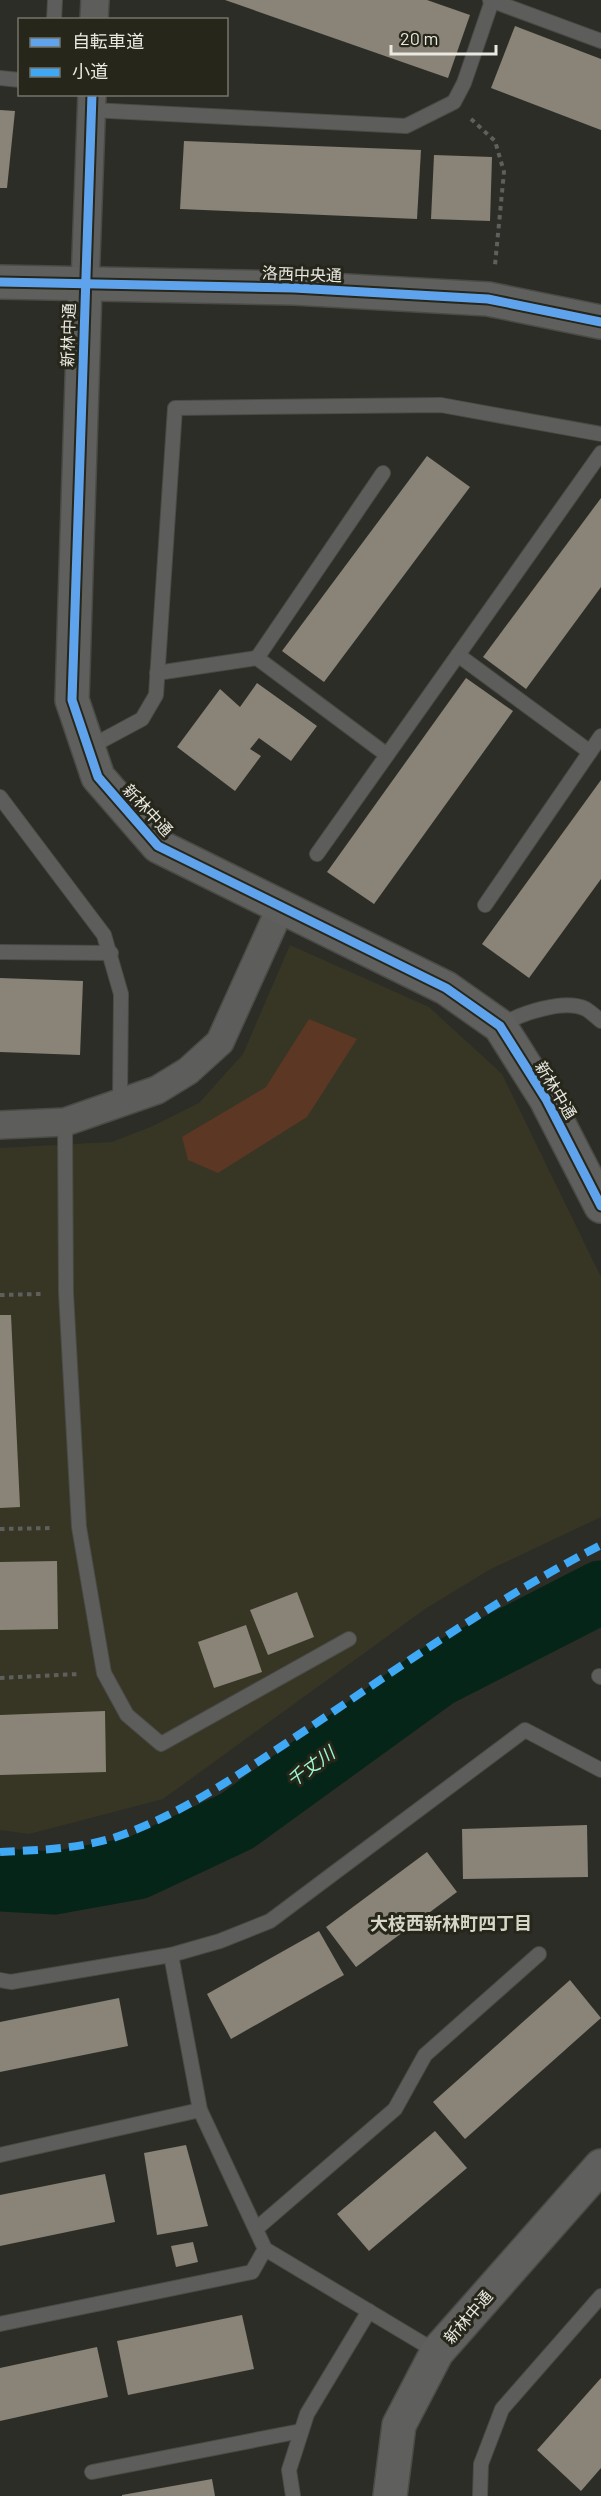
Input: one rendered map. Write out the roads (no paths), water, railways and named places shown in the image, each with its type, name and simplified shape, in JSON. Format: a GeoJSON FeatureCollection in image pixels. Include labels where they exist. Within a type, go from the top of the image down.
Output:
{"type":"FeatureCollection","features":[{"type":"Feature","properties":{"kind":"street"},"geometry":{"type":"LineString","coordinates":[[94,18],[95,0]]}},
{"type":"Feature","properties":{"kind":"street"},"geometry":{"type":"LineString","coordinates":[[84,285],[91,102]]}},
{"type":"Feature","properties":{"kind":"street","name":"洛西中央通"},"geometry":{"type":"LineString","coordinates":[[0,282],[294,288],[488,299],[601,322]]}},
{"type":"Feature","properties":{"kind":"street","name":"新林中通"},"geometry":{"type":"LineString","coordinates":[[84,285],[72,700],[98,777],[158,846],[446,988],[500,1026],[546,1100],[601,1206]]}},
{"type":"Feature","properties":{"kind":"street"},"geometry":{"type":"LineString","coordinates":[[0,1125],[64,1122],[157,1090],[188,1071],[220,1042],[281,907]]}},
{"type":"Feature","properties":{"kind":"street","name":"新林中通"},"geometry":{"type":"LineString","coordinates":[[390,2496],[399,2424],[437,2352],[601,2166]]}},
{"type":"Feature","properties":{"kind":"lane"},"geometry":{"type":"LineString","coordinates":[[54,18],[55,0]]}},
{"type":"Feature","properties":{"kind":"lane"},"geometry":{"type":"LineString","coordinates":[[91,102],[406,126],[453,102],[464,83],[491,0],[601,40]]}},
{"type":"Feature","properties":{"kind":"lane"},"geometry":{"type":"LineString","coordinates":[[0,78],[18,80]]}},
{"type":"Feature","properties":{"kind":"lane"},"geometry":{"type":"LineString","coordinates":[[88,748],[142,718],[156,695],[175,408],[441,405],[601,434]]}},
{"type":"Feature","properties":{"kind":"lane"},"geometry":{"type":"LineString","coordinates":[[316,854],[601,453]]}},
{"type":"Feature","properties":{"kind":"lane"},"geometry":{"type":"LineString","coordinates":[[257,658],[383,474]]}},
{"type":"Feature","properties":{"kind":"lane"},"geometry":{"type":"LineString","coordinates":[[458,655],[590,752]]}},
{"type":"Feature","properties":{"kind":"lane"},"geometry":{"type":"LineString","coordinates":[[158,673],[257,658],[387,755]]}},
{"type":"Feature","properties":{"kind":"lane"},"geometry":{"type":"LineString","coordinates":[[486,905],[601,736]]}},
{"type":"Feature","properties":{"kind":"lane"},"geometry":{"type":"LineString","coordinates":[[0,797],[104,935],[121,994],[120,1103]]}},
{"type":"Feature","properties":{"kind":"lane"},"geometry":{"type":"LineString","coordinates":[[0,952],[111,953]]}},
{"type":"Feature","properties":{"kind":"lane"},"geometry":{"type":"LineString","coordinates":[[500,1026],[528,1011],[550,1007],[584,1008],[601,1021]]}},
{"type":"Feature","properties":{"kind":"lane"},"geometry":{"type":"LineString","coordinates":[[64,1122],[66,1293],[79,1527],[104,1673],[127,1715],[161,1744],[349,1639]]}},
{"type":"Feature","properties":{"kind":"lane"},"geometry":{"type":"LineString","coordinates":[[0,1980],[11,1982],[171,1955],[220,1941],[270,1921],[525,1730],[601,1770]]}},
{"type":"Feature","properties":{"kind":"lane"},"geometry":{"type":"LineString","coordinates":[[256,2229],[395,2109],[425,2055],[539,1954]]}},
{"type":"Feature","properties":{"kind":"lane"},"geometry":{"type":"LineString","coordinates":[[171,1955],[200,2110],[265,2249],[437,2352]]}},
{"type":"Feature","properties":{"kind":"lane"},"geometry":{"type":"LineString","coordinates":[[0,2155],[200,2110]]}},
{"type":"Feature","properties":{"kind":"lane"},"geometry":{"type":"LineString","coordinates":[[0,2324],[252,2272],[265,2249]]}},
{"type":"Feature","properties":{"kind":"lane"},"geometry":{"type":"LineString","coordinates":[[480,2496],[481,2464],[502,2409],[601,2296]]}},
{"type":"Feature","properties":{"kind":"lane"},"geometry":{"type":"LineString","coordinates":[[293,2496],[289,2470],[307,2414],[369,2311]]}},
{"type":"Feature","properties":{"kind":"lane"},"geometry":{"type":"LineString","coordinates":[[92,2472],[301,2431]]}},
{"type":"Feature","properties":{"kind":"waterway","name":"千丈川"},"geometry":{"type":"LineString","coordinates":[[0,1880],[54,1883],[137,1868],[237,1821],[437,1676],[601,1592]]}},
{"type":"Feature","properties":{"kind":"district","name":"大枝西新林町四丁目"},"geometry":{"type":"Point","coordinates":[451,1924]}}]}
